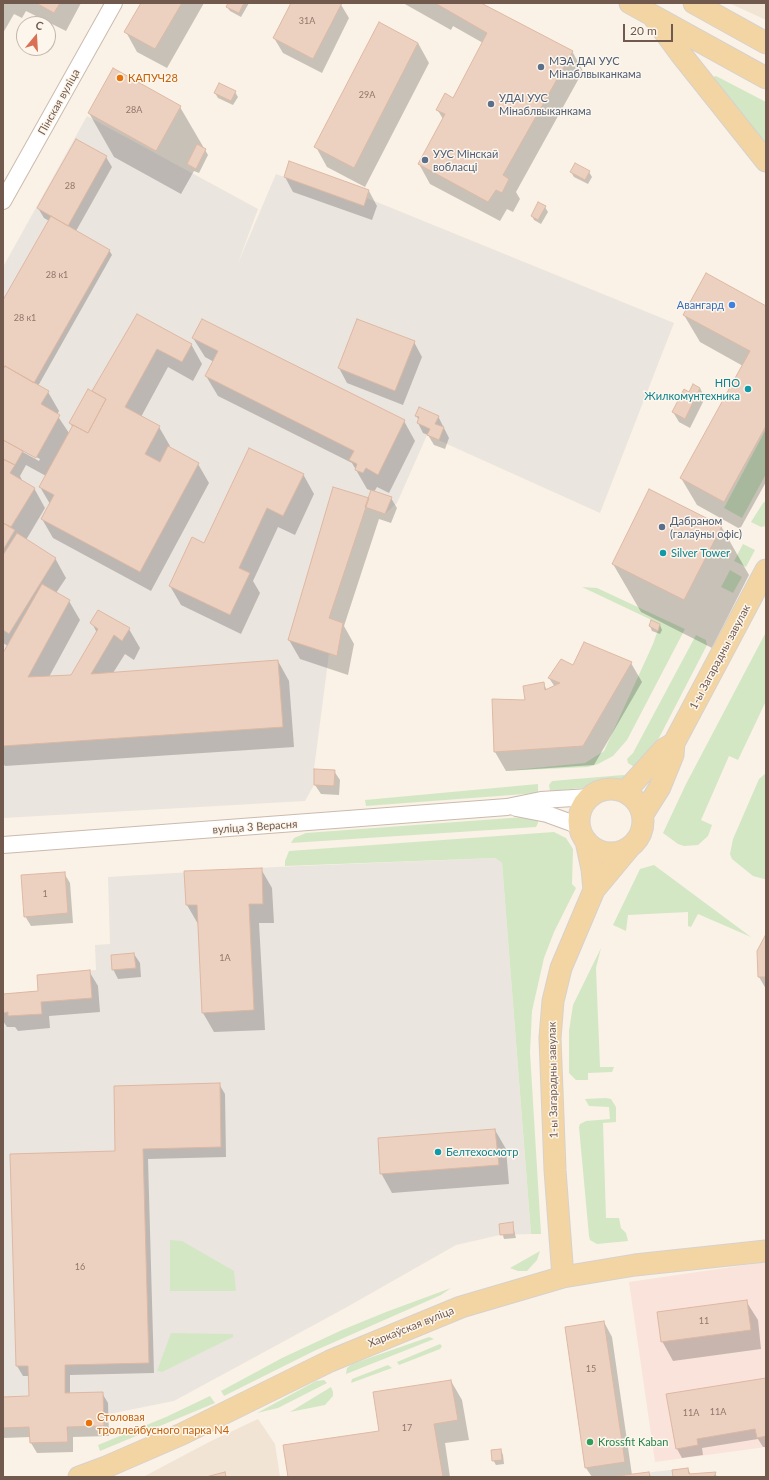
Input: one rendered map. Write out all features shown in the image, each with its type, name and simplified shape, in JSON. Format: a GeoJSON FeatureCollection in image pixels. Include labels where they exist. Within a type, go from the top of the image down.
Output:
{"type":"FeatureCollection","features":[{"type":"Feature","properties":{"kind":"main road"},"geometry":{"type":"LineString","coordinates":[[630,3],[766,78]]}},
{"type":"Feature","properties":{"kind":"main road"},"geometry":{"type":"LineString","coordinates":[[694,3],[766,42]]}},
{"type":"Feature","properties":{"kind":"main road"},"geometry":{"type":"LineString","coordinates":[[652,15],[680,53],[766,161]]}},
{"type":"Feature","properties":{"kind":"main road","name":"1-ы Загарадны завулак"},"geometry":{"type":"LineString","coordinates":[[643,814],[660,787],[674,755],[674,743],[766,570]]}},
{"type":"Feature","properties":{"kind":"main road","name":"1-ы Загарадны завулак"},"geometry":{"type":"LineString","coordinates":[[625,792],[664,749],[674,743]]}},
{"type":"Feature","properties":{"kind":"main road"},"geometry":{"type":"LineString","coordinates":[[611,789],[625,792],[636,801],[643,814],[643,829],[640,836],[629,848],[622,852],[606,853],[598,850],[583,834],[581,810],[590,796],[597,792],[611,789]]}},
{"type":"Feature","properties":{"kind":"main road","name":"1-ы Загарадны завулак"},"geometry":{"type":"LineString","coordinates":[[583,834],[592,869],[594,890]]}},
{"type":"Feature","properties":{"kind":"main road","name":"1-ы Загарадны завулак"},"geometry":{"type":"LineString","coordinates":[[563,1277],[555,1170],[550,1038],[553,1001],[561,968],[594,890],[629,848]]}},
{"type":"Feature","properties":{"kind":"main road","name":"Харкаўская вуліца"},"geometry":{"type":"LineString","coordinates":[[79,1477],[106,1468],[182,1434],[330,1361],[461,1307],[563,1277],[621,1267],[766,1251]]}},
{"type":"Feature","properties":{"kind":"street","name":"Пінская вуліца"},"geometry":{"type":"LineString","coordinates":[[3,201],[114,3]]}},
{"type":"Feature","properties":{"kind":"street","name":"вуліца 3 Верасня"},"geometry":{"type":"LineString","coordinates":[[3,845],[507,807],[541,800],[590,796]]}},
{"type":"Feature","properties":{"kind":"street","name":"вуліца 3 Верасня"},"geometry":{"type":"LineString","coordinates":[[507,807],[547,814],[583,834]]}},
{"type":"Feature","properties":{"kind":"shaded area"},"geometry":{"type":"Polygon","coordinates":[[[729,3],[766,3],[766,20],[729,3]]]}},
{"type":"Feature","properties":{"kind":"shaded area"},"geometry":{"type":"Polygon","coordinates":[[[87,116],[258,209],[238,263],[276,174],[363,206],[367,198],[674,323],[600,513],[427,435],[397,503],[385,514],[365,507],[329,618],[343,623],[337,656],[329,654],[314,769],[314,785],[305,801],[3,818],[3,267],[87,116]]]}},
{"type":"Feature","properties":{"kind":"shaded area"},"geometry":{"type":"Polygon","coordinates":[[[495,858],[502,863],[531,1234],[500,1235],[456,1245],[347,1307],[174,1401],[104,1415],[104,1426],[68,1427],[68,1442],[30,1443],[29,1427],[3,1428],[3,994],[38,991],[37,975],[96,970],[95,945],[110,944],[108,877],[276,867],[495,858]]]}},
{"type":"Feature","properties":{"kind":"shaded area"},"geometry":{"type":"Polygon","coordinates":[[[766,1262],[766,1447],[655,1462],[629,1282],[766,1262]]]}},
{"type":"Feature","properties":{"kind":"shaded area"},"geometry":{"type":"Polygon","coordinates":[[[258,1419],[275,1444],[280,1477],[143,1477],[211,1441],[258,1419]]]}},
{"type":"Feature","properties":{"kind":"shaded area"},"geometry":{"type":"Polygon","coordinates":[[[688,1468],[689,1474],[716,1472],[714,1477],[609,1477],[688,1468]]]}},
{"type":"Feature","properties":{"kind":"green space"},"geometry":{"type":"Polygon","coordinates":[[[716,76],[766,102],[766,144],[713,77],[716,76]]]}},
{"type":"Feature","properties":{"kind":"green space"},"geometry":{"type":"Polygon","coordinates":[[[766,429],[766,474],[742,518],[724,508],[766,429]]]}},
{"type":"Feature","properties":{"kind":"green space"},"geometry":{"type":"Polygon","coordinates":[[[766,501],[766,526],[761,527],[751,522],[763,503],[766,501]]]}},
{"type":"Feature","properties":{"kind":"green space"},"geometry":{"type":"Polygon","coordinates":[[[743,544],[755,550],[746,567],[734,561],[743,544]]]}},
{"type":"Feature","properties":{"kind":"green space"},"geometry":{"type":"Polygon","coordinates":[[[730,570],[742,577],[733,593],[721,587],[730,570]]]}},
{"type":"Feature","properties":{"kind":"green space"},"geometry":{"type":"Polygon","coordinates":[[[582,587],[597,588],[685,629],[627,740],[613,756],[598,764],[588,767],[503,771],[585,763],[604,751],[653,644],[660,624],[582,587]]]}},
{"type":"Feature","properties":{"kind":"green space"},"geometry":{"type":"Polygon","coordinates":[[[766,632],[766,701],[738,760],[729,756],[701,820],[712,825],[708,836],[698,845],[684,846],[678,844],[663,833],[686,784],[766,632]]]}},
{"type":"Feature","properties":{"kind":"green space"},"geometry":{"type":"Polygon","coordinates":[[[696,635],[706,640],[707,645],[645,765],[639,770],[628,763],[627,759],[633,753],[696,635]]]}},
{"type":"Feature","properties":{"kind":"green space"},"geometry":{"type":"Polygon","coordinates":[[[766,773],[766,879],[764,879],[753,876],[732,859],[730,854],[733,839],[759,779],[766,773]]]}},
{"type":"Feature","properties":{"kind":"green space"},"geometry":{"type":"Polygon","coordinates":[[[623,775],[629,777],[614,785],[550,791],[549,785],[552,781],[623,775]]]}},
{"type":"Feature","properties":{"kind":"green space"},"geometry":{"type":"Polygon","coordinates":[[[538,784],[538,793],[366,806],[365,800],[538,784]]]}},
{"type":"Feature","properties":{"kind":"green space"},"geometry":{"type":"Polygon","coordinates":[[[538,816],[538,823],[536,827],[291,843],[294,838],[306,833],[538,816]]]}},
{"type":"Feature","properties":{"kind":"green space"},"geometry":{"type":"Polygon","coordinates":[[[554,832],[566,838],[573,849],[572,884],[576,888],[554,932],[544,958],[532,1011],[530,1052],[541,1234],[531,1234],[502,863],[495,858],[285,866],[285,861],[289,851],[554,832]]]}},
{"type":"Feature","properties":{"kind":"green space"},"geometry":{"type":"Polygon","coordinates":[[[654,865],[751,937],[698,914],[691,927],[688,926],[688,912],[628,915],[626,931],[613,925],[640,869],[654,865]]]}},
{"type":"Feature","properties":{"kind":"green space"},"geometry":{"type":"Polygon","coordinates":[[[601,948],[596,968],[600,1067],[614,1067],[612,1072],[588,1073],[588,1080],[576,1080],[569,1073],[569,1031],[573,1005],[601,948]]]}},
{"type":"Feature","properties":{"kind":"green space"},"geometry":{"type":"Polygon","coordinates":[[[585,1099],[611,1099],[616,1107],[616,1122],[603,1123],[606,1218],[619,1218],[621,1228],[626,1233],[628,1241],[597,1244],[590,1240],[589,1236],[579,1127],[580,1124],[586,1121],[610,1119],[609,1107],[589,1106],[585,1099]]]}},
{"type":"Feature","properties":{"kind":"green space"},"geometry":{"type":"Polygon","coordinates":[[[170,1240],[182,1241],[234,1271],[236,1291],[170,1291],[170,1240]]]}},
{"type":"Feature","properties":{"kind":"green space"},"geometry":{"type":"Polygon","coordinates":[[[540,1251],[537,1260],[527,1271],[518,1271],[510,1268],[540,1251]]]}},
{"type":"Feature","properties":{"kind":"green space"},"geometry":{"type":"Polygon","coordinates":[[[451,1288],[441,1295],[314,1351],[224,1396],[221,1391],[282,1358],[342,1330],[451,1288]]]}},
{"type":"Feature","properties":{"kind":"green space"},"geometry":{"type":"Polygon","coordinates":[[[171,1333],[233,1334],[233,1337],[162,1372],[157,1371],[171,1333]]]}},
{"type":"Feature","properties":{"kind":"green space"},"geometry":{"type":"Polygon","coordinates":[[[429,1337],[434,1339],[346,1374],[347,1368],[352,1364],[429,1337]]]}},
{"type":"Feature","properties":{"kind":"green space"},"geometry":{"type":"Polygon","coordinates":[[[440,1344],[442,1346],[440,1349],[399,1365],[397,1362],[440,1344]]]}},
{"type":"Feature","properties":{"kind":"green space"},"geometry":{"type":"Polygon","coordinates":[[[388,1365],[392,1368],[351,1383],[352,1379],[388,1365]]]}},
{"type":"Feature","properties":{"kind":"green space"},"geometry":{"type":"Polygon","coordinates":[[[324,1380],[327,1383],[278,1408],[257,1413],[316,1381],[324,1380]]]}},
{"type":"Feature","properties":{"kind":"green space"},"geometry":{"type":"Polygon","coordinates":[[[331,1387],[333,1396],[325,1405],[290,1412],[331,1387]]]}},
{"type":"Feature","properties":{"kind":"green space"},"geometry":{"type":"Polygon","coordinates":[[[210,1396],[215,1403],[100,1451],[98,1445],[166,1417],[210,1396]]]}},
{"type":"Feature","properties":{"kind":"building"},"geometry":{"type":"Polygon","coordinates":[[[36,3],[60,3],[54,13],[36,3]]]}},
{"type":"Feature","properties":{"kind":"building"},"geometry":{"type":"Polygon","coordinates":[[[141,3],[182,3],[155,49],[124,32],[141,3]]]}},
{"type":"Feature","properties":{"kind":"building"},"geometry":{"type":"Polygon","coordinates":[[[228,3],[244,3],[239,13],[226,7],[228,3]]]}},
{"type":"Feature","properties":{"kind":"building"},"geometry":{"type":"Polygon","coordinates":[[[291,3],[342,3],[313,59],[273,38],[291,3]]]}},
{"type":"Feature","properties":{"kind":"building","name":"УДАІ УУС Мінаблвыканкама"},"geometry":{"type":"Polygon","coordinates":[[[435,3],[481,3],[573,51],[503,175],[509,179],[502,193],[496,190],[488,202],[418,164],[445,114],[436,110],[445,93],[453,98],[487,33],[435,3]]]}},
{"type":"Feature","properties":{"kind":"building"},"geometry":{"type":"Polygon","coordinates":[[[379,22],[418,43],[354,168],[314,147],[379,22]]]}},
{"type":"Feature","properties":{"kind":"building"},"geometry":{"type":"Polygon","coordinates":[[[113,68],[181,106],[156,151],[88,113],[113,68]]]}},
{"type":"Feature","properties":{"kind":"building"},"geometry":{"type":"Polygon","coordinates":[[[219,83],[236,91],[231,101],[214,93],[219,83]]]}},
{"type":"Feature","properties":{"kind":"building"},"geometry":{"type":"Polygon","coordinates":[[[76,139],[107,156],[68,226],[37,208],[76,139]]]}},
{"type":"Feature","properties":{"kind":"building"},"geometry":{"type":"Polygon","coordinates":[[[197,144],[206,149],[196,169],[187,164],[197,144]]]}},
{"type":"Feature","properties":{"kind":"building"},"geometry":{"type":"Polygon","coordinates":[[[289,161],[369,190],[364,206],[284,177],[289,161]]]}},
{"type":"Feature","properties":{"kind":"building"},"geometry":{"type":"Polygon","coordinates":[[[575,163],[590,171],[585,180],[570,172],[575,163]]]}},
{"type":"Feature","properties":{"kind":"building"},"geometry":{"type":"Polygon","coordinates":[[[538,202],[546,206],[538,220],[531,216],[538,202]]]}},
{"type":"Feature","properties":{"kind":"building"},"geometry":{"type":"Polygon","coordinates":[[[51,216],[110,250],[34,383],[5,366],[3,369],[3,300],[51,216]]]}},
{"type":"Feature","properties":{"kind":"building","name":"НПО Жилкомунтехника"},"geometry":{"type":"Polygon","coordinates":[[[706,273],[766,306],[766,426],[724,502],[680,478],[750,351],[683,315],[706,273]]]}},
{"type":"Feature","properties":{"kind":"building"},"geometry":{"type":"Polygon","coordinates":[[[137,314],[192,344],[182,362],[157,349],[125,407],[160,426],[145,454],[160,462],[168,446],[199,463],[140,572],[41,519],[54,495],[39,487],[73,425],[88,433],[106,399],[92,391],[137,314]]]}},
{"type":"Feature","properties":{"kind":"building"},"geometry":{"type":"Polygon","coordinates":[[[202,319],[405,420],[378,475],[366,468],[363,473],[355,470],[357,464],[349,460],[354,451],[205,376],[218,351],[192,338],[202,319]]]}},
{"type":"Feature","properties":{"kind":"building"},"geometry":{"type":"Polygon","coordinates":[[[357,319],[415,341],[395,391],[338,368],[357,319]]]}},
{"type":"Feature","properties":{"kind":"building"},"geometry":{"type":"Polygon","coordinates":[[[5,366],[49,391],[41,404],[60,415],[36,458],[3,440],[3,369],[5,366]]]}},
{"type":"Feature","properties":{"kind":"building"},"geometry":{"type":"Polygon","coordinates":[[[693,384],[700,388],[685,419],[672,412],[684,389],[689,392],[693,384]]]}},
{"type":"Feature","properties":{"kind":"building"},"geometry":{"type":"Polygon","coordinates":[[[88,389],[106,399],[88,433],[69,423],[88,389]]]}},
{"type":"Feature","properties":{"kind":"building"},"geometry":{"type":"Polygon","coordinates":[[[419,407],[439,416],[435,424],[444,427],[439,440],[427,435],[430,429],[417,423],[419,417],[415,416],[419,407]]]}},
{"type":"Feature","properties":{"kind":"building"},"geometry":{"type":"Polygon","coordinates":[[[3,440],[23,451],[15,465],[3,459],[3,440]]]}},
{"type":"Feature","properties":{"kind":"building"},"geometry":{"type":"Polygon","coordinates":[[[249,448],[304,474],[283,516],[267,508],[239,568],[250,573],[230,615],[169,586],[192,537],[204,543],[249,448]]]}},
{"type":"Feature","properties":{"kind":"building"},"geometry":{"type":"Polygon","coordinates":[[[3,459],[15,465],[10,473],[35,488],[11,527],[3,523],[3,459]]]}},
{"type":"Feature","properties":{"kind":"building"},"geometry":{"type":"Polygon","coordinates":[[[333,487],[369,498],[329,618],[343,623],[337,656],[288,640],[333,487]]]}},
{"type":"Feature","properties":{"kind":"building","name":"Silver Tower"},"geometry":{"type":"Polygon","coordinates":[[[649,489],[722,526],[684,600],[612,564],[649,489]]]}},
{"type":"Feature","properties":{"kind":"building"},"geometry":{"type":"Polygon","coordinates":[[[371,490],[392,497],[385,514],[365,507],[371,490]]]}},
{"type":"Feature","properties":{"kind":"building"},"geometry":{"type":"Polygon","coordinates":[[[3,523],[15,530],[3,550],[3,523]]]}},
{"type":"Feature","properties":{"kind":"building"},"geometry":{"type":"Polygon","coordinates":[[[17,533],[56,558],[9,634],[3,630],[3,555],[17,533]]]}},
{"type":"Feature","properties":{"kind":"building"},"geometry":{"type":"Polygon","coordinates":[[[42,584],[70,600],[28,677],[71,675],[98,629],[90,623],[98,610],[130,628],[122,641],[114,635],[91,674],[278,660],[283,727],[3,746],[3,653],[42,584]]]}},
{"type":"Feature","properties":{"kind":"building"},"geometry":{"type":"Polygon","coordinates":[[[651,620],[660,624],[658,631],[649,626],[651,620]]]}},
{"type":"Feature","properties":{"kind":"building"},"geometry":{"type":"Polygon","coordinates":[[[584,642],[632,662],[583,746],[494,752],[492,699],[525,700],[523,686],[544,682],[545,690],[560,683],[548,678],[561,659],[573,665],[584,642]]]}},
{"type":"Feature","properties":{"kind":"building"},"geometry":{"type":"Polygon","coordinates":[[[314,769],[335,770],[334,786],[314,785],[314,769]]]}},
{"type":"Feature","properties":{"kind":"building"},"geometry":{"type":"Polygon","coordinates":[[[262,868],[263,904],[249,904],[254,1010],[202,1013],[197,905],[186,905],[184,871],[262,868]]]}},
{"type":"Feature","properties":{"kind":"building"},"geometry":{"type":"Polygon","coordinates":[[[65,872],[68,913],[24,917],[21,875],[65,872]]]}},
{"type":"Feature","properties":{"kind":"building"},"geometry":{"type":"Polygon","coordinates":[[[766,934],[766,977],[758,977],[757,951],[766,934]]]}},
{"type":"Feature","properties":{"kind":"building"},"geometry":{"type":"Polygon","coordinates":[[[134,953],[136,968],[112,970],[111,955],[134,953]]]}},
{"type":"Feature","properties":{"kind":"building"},"geometry":{"type":"Polygon","coordinates":[[[90,970],[92,998],[41,1002],[42,1014],[8,1016],[8,1012],[3,1013],[3,994],[38,991],[37,975],[90,970]]]}},
{"type":"Feature","properties":{"kind":"building"},"geometry":{"type":"Polygon","coordinates":[[[220,1083],[221,1147],[143,1149],[149,1363],[65,1365],[65,1393],[103,1392],[104,1426],[67,1427],[68,1442],[30,1443],[29,1427],[3,1428],[3,1397],[29,1396],[28,1366],[16,1366],[10,1154],[115,1151],[114,1086],[220,1083]]]}},
{"type":"Feature","properties":{"kind":"building","name":"Белтехосмотр"},"geometry":{"type":"Polygon","coordinates":[[[495,1129],[499,1165],[380,1174],[378,1138],[495,1129]]]}},
{"type":"Feature","properties":{"kind":"building"},"geometry":{"type":"Polygon","coordinates":[[[513,1222],[514,1234],[500,1235],[499,1224],[513,1222]]]}},
{"type":"Feature","properties":{"kind":"building"},"geometry":{"type":"Polygon","coordinates":[[[747,1300],[751,1330],[661,1342],[657,1312],[747,1300]]]}},
{"type":"Feature","properties":{"kind":"building"},"geometry":{"type":"Polygon","coordinates":[[[604,1321],[625,1462],[585,1468],[565,1327],[604,1321]]]}},
{"type":"Feature","properties":{"kind":"building"},"geometry":{"type":"Polygon","coordinates":[[[766,1378],[766,1436],[757,1438],[755,1429],[697,1439],[698,1445],[676,1449],[666,1394],[766,1378]]]}},
{"type":"Feature","properties":{"kind":"building"},"geometry":{"type":"Polygon","coordinates":[[[451,1380],[458,1420],[434,1424],[443,1477],[288,1477],[283,1445],[379,1431],[373,1392],[451,1380]]]}},
{"type":"Feature","properties":{"kind":"building"},"geometry":{"type":"Polygon","coordinates":[[[501,1449],[502,1460],[492,1461],[491,1450],[501,1449]]]}},
{"type":"Feature","properties":{"kind":"building"},"geometry":{"type":"Polygon","coordinates":[[[688,1468],[689,1474],[716,1472],[714,1477],[673,1477],[672,1470],[688,1468]]]}},
{"type":"Feature","properties":{"kind":"building"},"geometry":{"type":"Polygon","coordinates":[[[225,1472],[226,1477],[206,1477],[225,1472]]]}},
{"type":"Feature","properties":{"kind":"building"},"geometry":{"type":"Polygon","coordinates":[[[649,1472],[650,1477],[609,1477],[649,1472]]]}},
{"type":"Feature","properties":{"kind":"place","name":"МЭА ДАI УУС Мінаблвыканкама"},"geometry":{"type":"Point","coordinates":[541,67]}},
{"type":"Feature","properties":{"kind":"place","name":"КАПУЧ28"},"geometry":{"type":"Point","coordinates":[120,78]}},
{"type":"Feature","properties":{"kind":"place","name":"УДАІ УУС Мінаблвыканкама"},"geometry":{"type":"Point","coordinates":[491,104]}},
{"type":"Feature","properties":{"kind":"place","name":"УУС Мінскай вобласці"},"geometry":{"type":"Point","coordinates":[425,160]}},
{"type":"Feature","properties":{"kind":"place","name":"Авангард"},"geometry":{"type":"Point","coordinates":[732,305]}},
{"type":"Feature","properties":{"kind":"place","name":"НПО Жилкомунтехника"},"geometry":{"type":"Point","coordinates":[748,389]}},
{"type":"Feature","properties":{"kind":"place","name":"Дабраном (галаўны офіс)"},"geometry":{"type":"Point","coordinates":[662,527]}},
{"type":"Feature","properties":{"kind":"place","name":"Silver Tower"},"geometry":{"type":"Point","coordinates":[663,553]}},
{"type":"Feature","properties":{"kind":"place","name":"Белтехосмотр"},"geometry":{"type":"Point","coordinates":[438,1152]}},
{"type":"Feature","properties":{"kind":"place","name":"Столовая троллейбусного парка N4"},"geometry":{"type":"Point","coordinates":[89,1423]}},
{"type":"Feature","properties":{"kind":"place","name":"Krossfit Kaban"},"geometry":{"type":"Point","coordinates":[590,1442]}}]}
